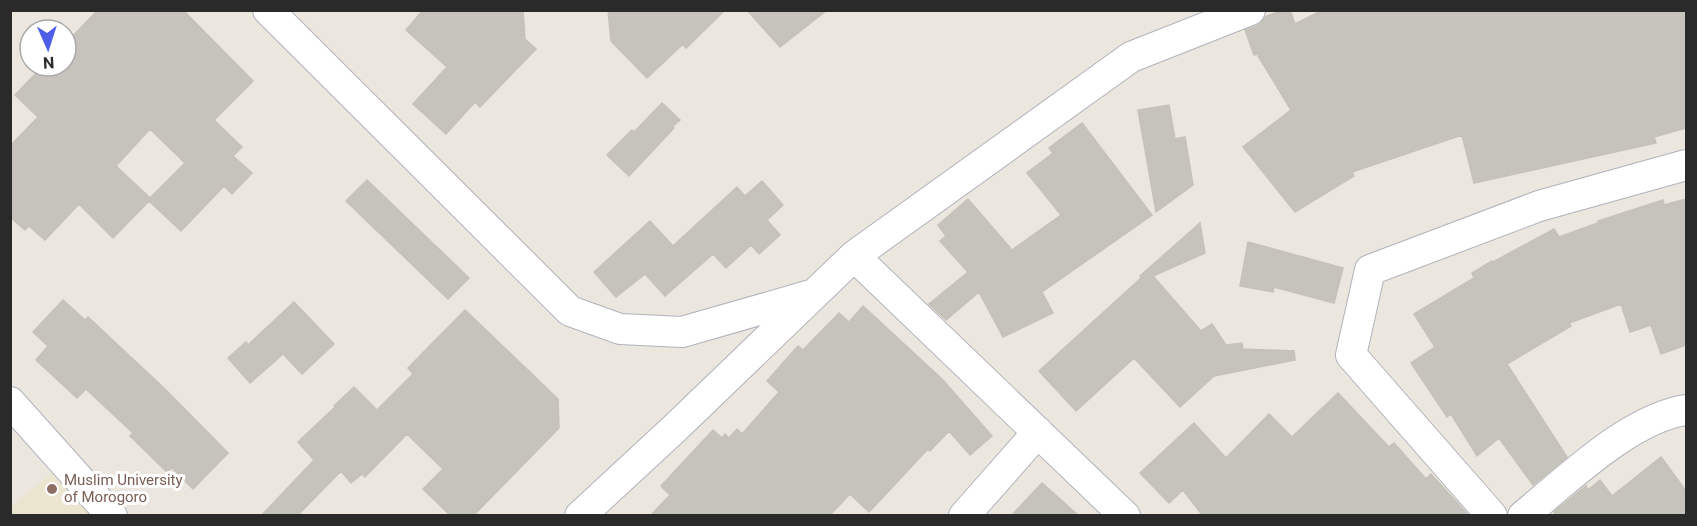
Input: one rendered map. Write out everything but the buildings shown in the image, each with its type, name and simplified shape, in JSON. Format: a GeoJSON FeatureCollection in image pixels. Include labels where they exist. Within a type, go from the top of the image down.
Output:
{"type":"FeatureCollection","features":[{"type":"Feature","properties":{"kind":"street"},"geometry":{"type":"LineString","coordinates":[[268,10],[570,311],[620,329],[682,332],[814,295]]}},
{"type":"Feature","properties":{"kind":"street"},"geometry":{"type":"LineString","coordinates":[[580,516],[855,256],[1131,57],[1250,10]]}},
{"type":"Feature","properties":{"kind":"street"},"geometry":{"type":"LineString","coordinates":[[1492,516],[1351,355],[1370,270],[1539,206],[1686,165]]}},
{"type":"Feature","properties":{"kind":"street"},"geometry":{"type":"LineString","coordinates":[[855,256],[1125,516]]}},
{"type":"Feature","properties":{"kind":"street"},"geometry":{"type":"LineString","coordinates":[[10,402],[112,516]]}},
{"type":"Feature","properties":{"kind":"street"},"geometry":{"type":"LineString","coordinates":[[1523,516],[1621,438],[1672,412],[1686,410]]}},
{"type":"Feature","properties":{"kind":"street"},"geometry":{"type":"LineString","coordinates":[[964,516],[1038,432]]}},
{"type":"Feature","properties":{"kind":"shaded area","name":"Muslim University of Morogoro"},"geometry":{"type":"Polygon","coordinates":[[[55,471],[94,516],[11,516],[11,507],[55,471]]]}},
{"type":"Feature","properties":{"kind":"place","name":"Muslim University of Morogoro"},"geometry":{"type":"Point","coordinates":[52,489]}}]}
